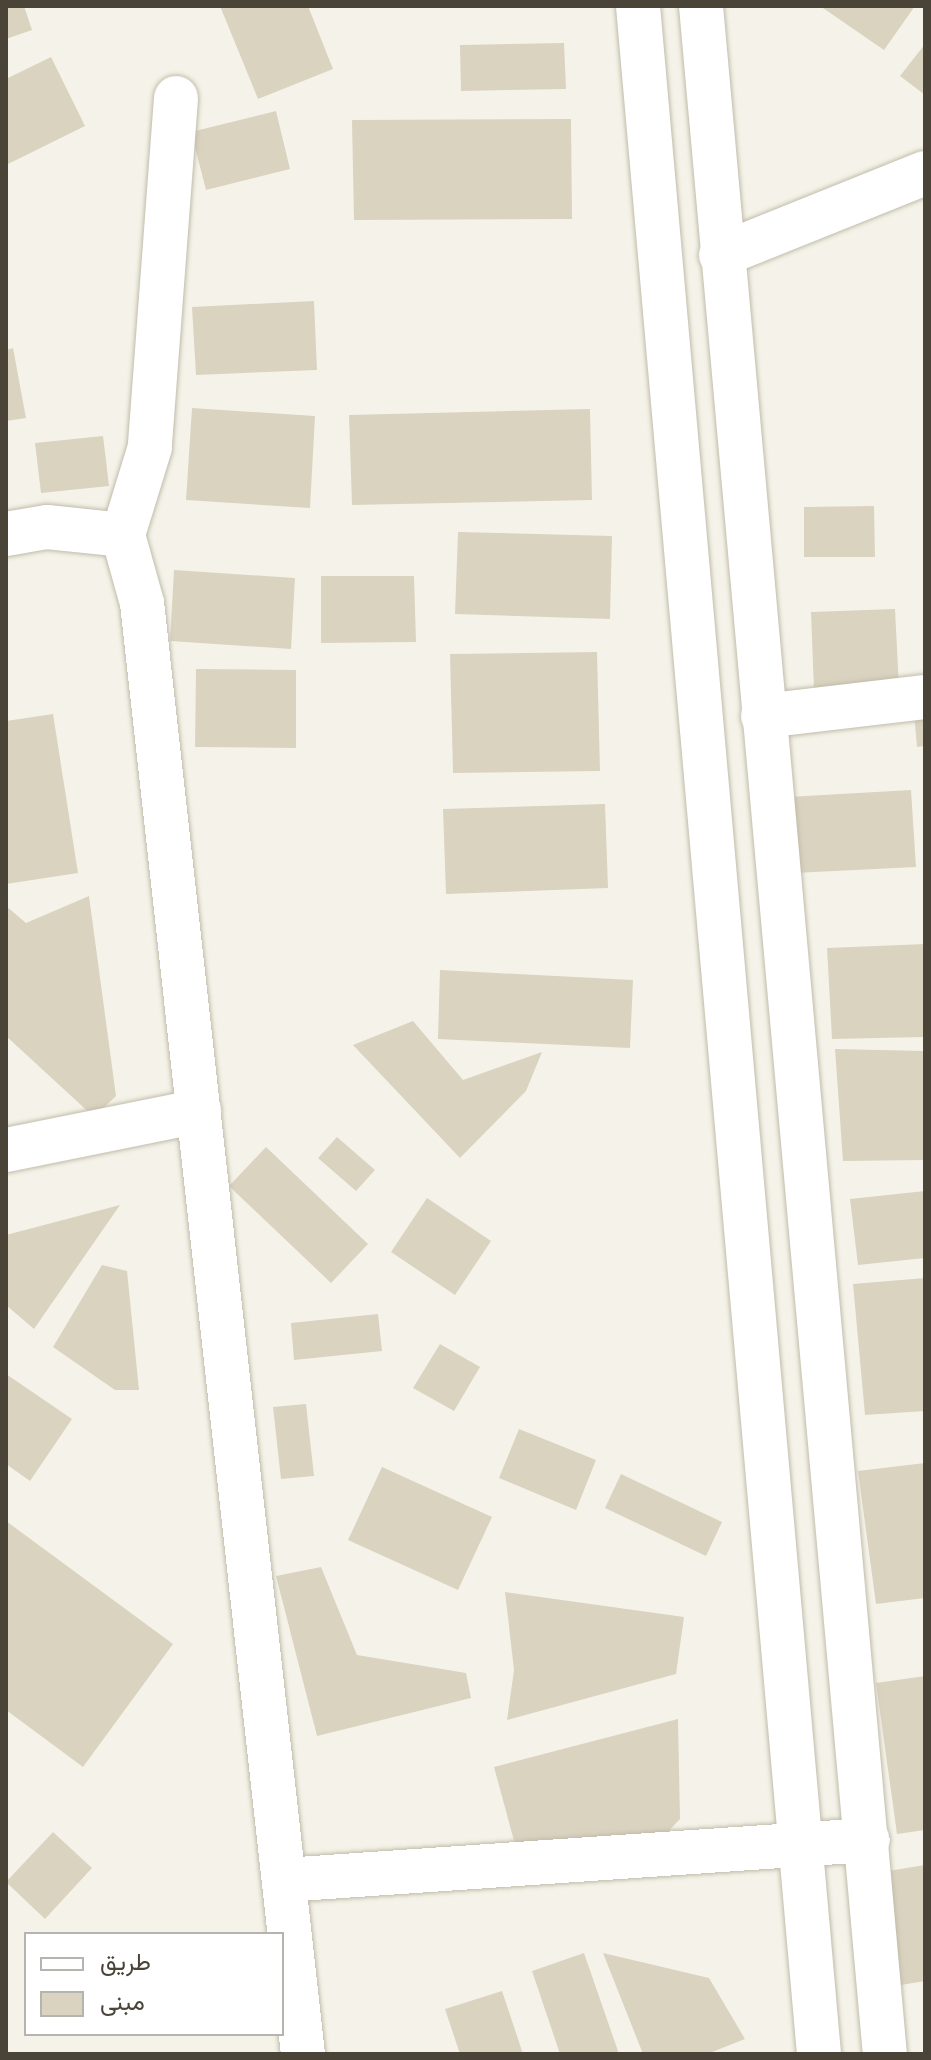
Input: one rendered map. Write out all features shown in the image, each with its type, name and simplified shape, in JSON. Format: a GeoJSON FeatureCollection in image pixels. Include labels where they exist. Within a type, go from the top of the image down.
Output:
{"type":"FeatureCollection","features":[{"type":"Feature","properties":{"kind":"street"},"geometry":{"type":"LineString","coordinates":[[638,6],[803,1845],[819,2054]]}},
{"type":"Feature","properties":{"kind":"street"},"geometry":{"type":"LineString","coordinates":[[701,6],[885,2054]]}},
{"type":"Feature","properties":{"kind":"street"},"geometry":{"type":"LineString","coordinates":[[176,98],[150,447],[123,535],[142,603],[303,2054]]}},
{"type":"Feature","properties":{"kind":"street"},"geometry":{"type":"LineString","coordinates":[[721,255],[925,173]]}},
{"type":"Feature","properties":{"kind":"street"},"geometry":{"type":"LineString","coordinates":[[6,534],[47,527],[123,535]]}},
{"type":"Feature","properties":{"kind":"street"},"geometry":{"type":"LineString","coordinates":[[763,716],[925,697]]}},
{"type":"Feature","properties":{"kind":"street"},"geometry":{"type":"LineString","coordinates":[[6,1150],[199,1111]]}},
{"type":"Feature","properties":{"kind":"street"},"geometry":{"type":"LineString","coordinates":[[284,1880],[868,1840]]}},
{"type":"Feature","properties":{"kind":"building"},"geometry":{"type":"Polygon","coordinates":[[[6,6],[24,6],[32,30],[6,39],[6,6]]]}},
{"type":"Feature","properties":{"kind":"building"},"geometry":{"type":"Polygon","coordinates":[[[220,6],[308,6],[333,69],[258,99],[220,6]]]}},
{"type":"Feature","properties":{"kind":"building"},"geometry":{"type":"Polygon","coordinates":[[[820,6],[915,6],[884,50],[820,6]]]}},
{"type":"Feature","properties":{"kind":"building"},"geometry":{"type":"Polygon","coordinates":[[[564,43],[566,89],[461,91],[460,45],[564,43]]]}},
{"type":"Feature","properties":{"kind":"building"},"geometry":{"type":"Polygon","coordinates":[[[925,44],[925,95],[900,76],[925,44]]]}},
{"type":"Feature","properties":{"kind":"building"},"geometry":{"type":"Polygon","coordinates":[[[51,57],[85,126],[6,165],[6,79],[51,57]]]}},
{"type":"Feature","properties":{"kind":"building"},"geometry":{"type":"Polygon","coordinates":[[[276,111],[290,169],[206,190],[191,132],[276,111]]]}},
{"type":"Feature","properties":{"kind":"building"},"geometry":{"type":"Polygon","coordinates":[[[571,119],[572,219],[354,220],[352,120],[571,119]]]}},
{"type":"Feature","properties":{"kind":"building"},"geometry":{"type":"Polygon","coordinates":[[[314,301],[317,370],[196,375],[192,307],[314,301]]]}},
{"type":"Feature","properties":{"kind":"building"},"geometry":{"type":"Polygon","coordinates":[[[13,348],[26,418],[6,421],[6,350],[13,348]]]}},
{"type":"Feature","properties":{"kind":"building"},"geometry":{"type":"Polygon","coordinates":[[[192,408],[315,416],[310,508],[186,500],[192,408]]]}},
{"type":"Feature","properties":{"kind":"building"},"geometry":{"type":"Polygon","coordinates":[[[590,409],[592,500],[352,505],[349,415],[590,409]]]}},
{"type":"Feature","properties":{"kind":"building"},"geometry":{"type":"Polygon","coordinates":[[[103,436],[109,486],[41,493],[35,443],[103,436]]]}},
{"type":"Feature","properties":{"kind":"building"},"geometry":{"type":"Polygon","coordinates":[[[874,506],[875,557],[804,557],[804,507],[874,506]]]}},
{"type":"Feature","properties":{"kind":"building"},"geometry":{"type":"Polygon","coordinates":[[[458,532],[612,536],[610,619],[455,614],[458,532]]]}},
{"type":"Feature","properties":{"kind":"building"},"geometry":{"type":"Polygon","coordinates":[[[174,570],[295,578],[291,649],[170,641],[174,570]]]}},
{"type":"Feature","properties":{"kind":"building"},"geometry":{"type":"Polygon","coordinates":[[[321,576],[414,576],[416,642],[321,643],[321,576]]]}},
{"type":"Feature","properties":{"kind":"building"},"geometry":{"type":"Polygon","coordinates":[[[895,609],[899,688],[814,691],[811,612],[895,609]]]}},
{"type":"Feature","properties":{"kind":"building"},"geometry":{"type":"Polygon","coordinates":[[[597,652],[600,771],[453,773],[450,654],[597,652]]]}},
{"type":"Feature","properties":{"kind":"building"},"geometry":{"type":"Polygon","coordinates":[[[196,669],[296,670],[296,748],[195,747],[196,669]]]}},
{"type":"Feature","properties":{"kind":"building"},"geometry":{"type":"Polygon","coordinates":[[[925,676],[925,746],[917,747],[911,677],[925,676]]]}},
{"type":"Feature","properties":{"kind":"building"},"geometry":{"type":"Polygon","coordinates":[[[53,714],[78,873],[6,884],[6,721],[53,714]]]}},
{"type":"Feature","properties":{"kind":"building"},"geometry":{"type":"Polygon","coordinates":[[[911,790],[916,867],[794,873],[788,797],[911,790]]]}},
{"type":"Feature","properties":{"kind":"building"},"geometry":{"type":"Polygon","coordinates":[[[605,804],[608,888],[446,894],[443,809],[605,804]]]}},
{"type":"Feature","properties":{"kind":"building"},"geometry":{"type":"Polygon","coordinates":[[[89,896],[116,1096],[94,1117],[6,1036],[6,906],[26,923],[89,896]]]}},
{"type":"Feature","properties":{"kind":"building"},"geometry":{"type":"Polygon","coordinates":[[[925,944],[925,1037],[832,1039],[827,948],[925,944]]]}},
{"type":"Feature","properties":{"kind":"building"},"geometry":{"type":"Polygon","coordinates":[[[440,970],[633,980],[630,1048],[438,1039],[440,970]]]}},
{"type":"Feature","properties":{"kind":"building"},"geometry":{"type":"Polygon","coordinates":[[[413,1021],[463,1080],[542,1052],[526,1091],[460,1158],[353,1045],[413,1021]]]}},
{"type":"Feature","properties":{"kind":"building"},"geometry":{"type":"Polygon","coordinates":[[[835,1049],[925,1051],[925,1160],[843,1161],[835,1049]]]}},
{"type":"Feature","properties":{"kind":"building"},"geometry":{"type":"Polygon","coordinates":[[[337,1137],[375,1170],[356,1191],[318,1158],[337,1137]]]}},
{"type":"Feature","properties":{"kind":"building"},"geometry":{"type":"Polygon","coordinates":[[[266,1147],[368,1244],[331,1283],[229,1186],[266,1147]]]}},
{"type":"Feature","properties":{"kind":"building"},"geometry":{"type":"Polygon","coordinates":[[[925,1191],[925,1258],[858,1265],[850,1199],[925,1191]]]}},
{"type":"Feature","properties":{"kind":"building"},"geometry":{"type":"Polygon","coordinates":[[[427,1198],[491,1241],[455,1295],[391,1252],[427,1198]]]}},
{"type":"Feature","properties":{"kind":"building"},"geometry":{"type":"Polygon","coordinates":[[[120,1205],[34,1329],[6,1305],[6,1235],[120,1205]]]}},
{"type":"Feature","properties":{"kind":"building"},"geometry":{"type":"Polygon","coordinates":[[[102,1265],[127,1271],[139,1390],[115,1390],[53,1347],[102,1265]]]}},
{"type":"Feature","properties":{"kind":"building"},"geometry":{"type":"Polygon","coordinates":[[[925,1278],[925,1411],[865,1415],[853,1284],[925,1278]]]}},
{"type":"Feature","properties":{"kind":"building"},"geometry":{"type":"Polygon","coordinates":[[[378,1314],[382,1351],[294,1360],[291,1323],[378,1314]]]}},
{"type":"Feature","properties":{"kind":"building"},"geometry":{"type":"Polygon","coordinates":[[[440,1344],[480,1367],[454,1411],[413,1388],[440,1344]]]}},
{"type":"Feature","properties":{"kind":"building"},"geometry":{"type":"Polygon","coordinates":[[[6,1374],[72,1419],[30,1481],[6,1464],[6,1374]]]}},
{"type":"Feature","properties":{"kind":"building"},"geometry":{"type":"Polygon","coordinates":[[[306,1404],[314,1476],[281,1479],[273,1407],[306,1404]]]}},
{"type":"Feature","properties":{"kind":"building"},"geometry":{"type":"Polygon","coordinates":[[[519,1429],[596,1460],[576,1510],[499,1478],[519,1429]]]}},
{"type":"Feature","properties":{"kind":"building"},"geometry":{"type":"Polygon","coordinates":[[[925,1463],[925,1598],[876,1604],[858,1471],[925,1463]]]}},
{"type":"Feature","properties":{"kind":"building"},"geometry":{"type":"Polygon","coordinates":[[[382,1467],[492,1517],[458,1590],[348,1540],[382,1467]]]}},
{"type":"Feature","properties":{"kind":"building"},"geometry":{"type":"Polygon","coordinates":[[[621,1474],[722,1522],[706,1556],[605,1508],[621,1474]]]}},
{"type":"Feature","properties":{"kind":"building"},"geometry":{"type":"Polygon","coordinates":[[[6,1521],[173,1644],[83,1767],[6,1710],[6,1521]]]}},
{"type":"Feature","properties":{"kind":"building"},"geometry":{"type":"Polygon","coordinates":[[[321,1567],[357,1655],[466,1673],[471,1698],[317,1736],[276,1576],[321,1567]]]}},
{"type":"Feature","properties":{"kind":"building"},"geometry":{"type":"Polygon","coordinates":[[[505,1592],[684,1617],[676,1674],[507,1720],[514,1670],[505,1592]]]}},
{"type":"Feature","properties":{"kind":"building"},"geometry":{"type":"Polygon","coordinates":[[[925,1676],[925,1830],[897,1834],[876,1683],[925,1676]]]}},
{"type":"Feature","properties":{"kind":"building"},"geometry":{"type":"Polygon","coordinates":[[[678,1719],[680,1819],[641,1860],[526,1885],[494,1767],[678,1719]]]}},
{"type":"Feature","properties":{"kind":"building"},"geometry":{"type":"Polygon","coordinates":[[[53,1832],[92,1868],[45,1919],[6,1882],[53,1832]]]}},
{"type":"Feature","properties":{"kind":"building"},"geometry":{"type":"Polygon","coordinates":[[[925,1865],[925,1981],[895,1986],[876,1873],[925,1865]]]}},
{"type":"Feature","properties":{"kind":"building"},"geometry":{"type":"Polygon","coordinates":[[[584,1953],[619,2054],[560,2054],[532,1971],[584,1953]]]}},
{"type":"Feature","properties":{"kind":"building"},"geometry":{"type":"Polygon","coordinates":[[[603,1953],[709,1978],[745,2039],[707,2054],[643,2054],[603,1953]]]}},
{"type":"Feature","properties":{"kind":"building"},"geometry":{"type":"Polygon","coordinates":[[[502,1991],[523,2054],[460,2054],[445,2009],[502,1991]]]}}]}
